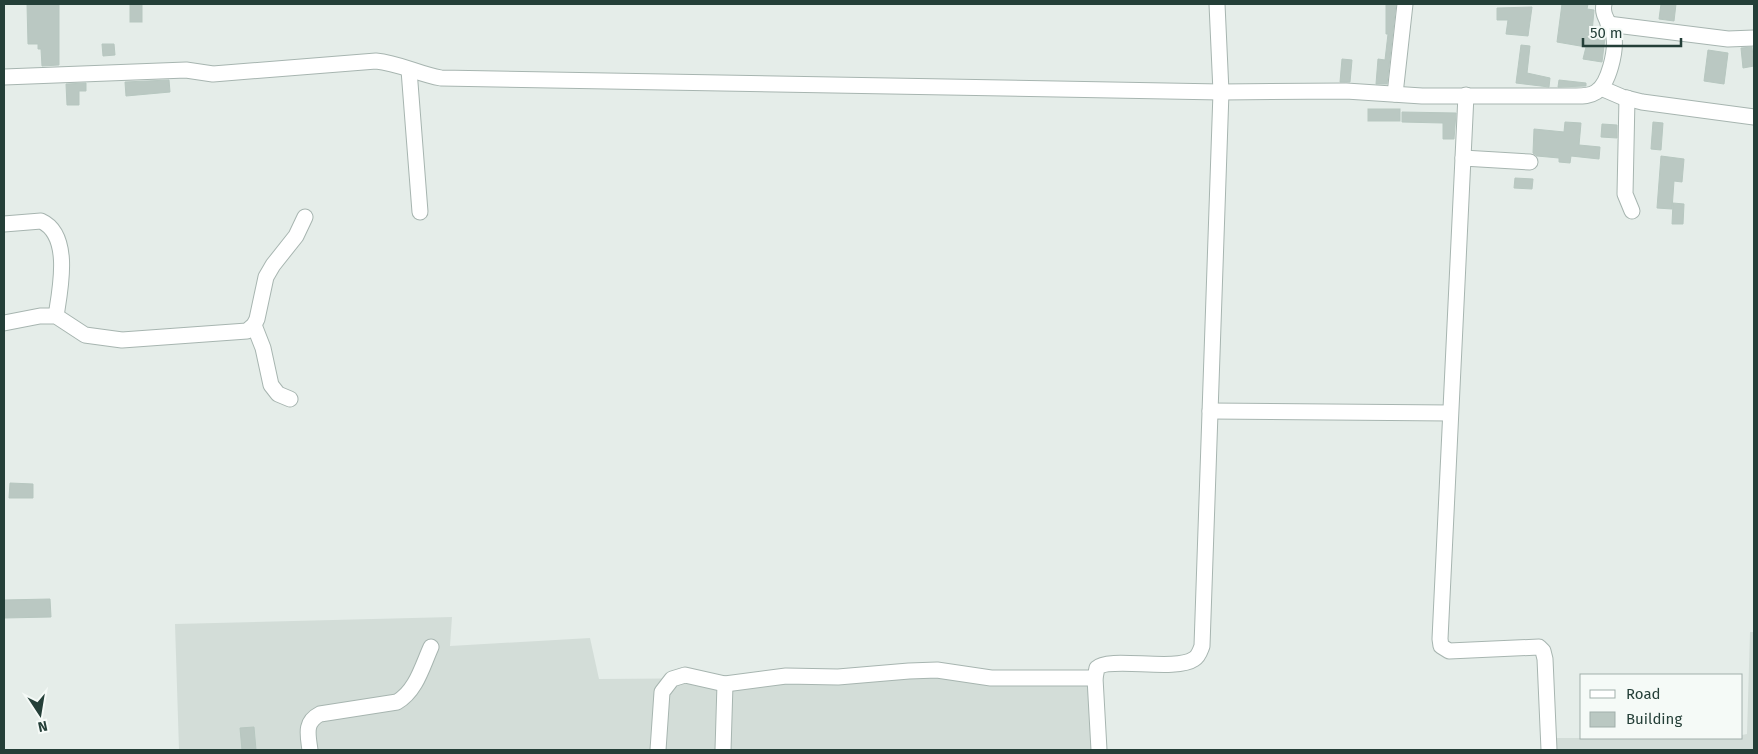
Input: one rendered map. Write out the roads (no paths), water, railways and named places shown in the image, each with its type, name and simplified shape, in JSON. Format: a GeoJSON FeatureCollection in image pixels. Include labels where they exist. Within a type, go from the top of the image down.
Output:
{"type":"FeatureCollection","features":[{"type":"Feature","properties":{"kind":"street"},"geometry":{"type":"LineString","coordinates":[[1099,750],[1095,678],[1097,668],[1105,664],[1182,662],[1195,659],[1202,646],[1221,92],[1217,4]]}},
{"type":"Feature","properties":{"kind":"street"},"geometry":{"type":"LineString","coordinates":[[1396,94],[1405,4]]}},
{"type":"Feature","properties":{"kind":"street"},"geometry":{"type":"LineString","coordinates":[[4,77],[186,70],[213,74],[389,62],[409,70],[441,78],[1221,92],[1346,91],[1396,94],[1576,96],[1588,95],[1601,88],[1614,39],[1603,14],[1604,4]]}},
{"type":"Feature","properties":{"kind":"street"},"geometry":{"type":"LineString","coordinates":[[1608,24],[1728,39],[1754,38]]}},
{"type":"Feature","properties":{"kind":"street"},"geometry":{"type":"LineString","coordinates":[[409,70],[420,212]]}},
{"type":"Feature","properties":{"kind":"street"},"geometry":{"type":"LineString","coordinates":[[1601,88],[1627,98],[1754,117]]}},
{"type":"Feature","properties":{"kind":"street"},"geometry":{"type":"LineString","coordinates":[[1466,95],[1439,608],[1441,646],[1449,651],[1539,647],[1545,658],[1549,750]]}},
{"type":"Feature","properties":{"kind":"street"},"geometry":{"type":"LineString","coordinates":[[1627,98],[1624,194],[1632,211]]}},
{"type":"Feature","properties":{"kind":"street"},"geometry":{"type":"LineString","coordinates":[[1463,158],[1530,162]]}},
{"type":"Feature","properties":{"kind":"street"},"geometry":{"type":"LineString","coordinates":[[290,399],[278,394],[271,385],[263,348],[254,325],[266,277],[296,236],[305,217]]}},
{"type":"Feature","properties":{"kind":"street"},"geometry":{"type":"LineString","coordinates":[[4,224],[41,221],[47,224],[56,238],[62,260],[56,316]]}},
{"type":"Feature","properties":{"kind":"street"},"geometry":{"type":"LineString","coordinates":[[4,323],[40,316],[56,316],[85,335],[122,340],[238,333],[246,331],[254,325]]}},
{"type":"Feature","properties":{"kind":"street"},"geometry":{"type":"LineString","coordinates":[[1210,411],[1450,413]]}},
{"type":"Feature","properties":{"kind":"street"},"geometry":{"type":"LineString","coordinates":[[310,750],[308,724],[313,718],[320,714],[397,702],[405,698],[413,688],[431,647]]}},
{"type":"Feature","properties":{"kind":"street"},"geometry":{"type":"LineString","coordinates":[[658,750],[660,702],[666,684],[672,679],[685,675],[726,684],[786,676],[838,677],[937,670],[991,678],[1095,678]]}},
{"type":"Feature","properties":{"kind":"street"},"geometry":{"type":"LineString","coordinates":[[723,750],[726,684]]}}]}
